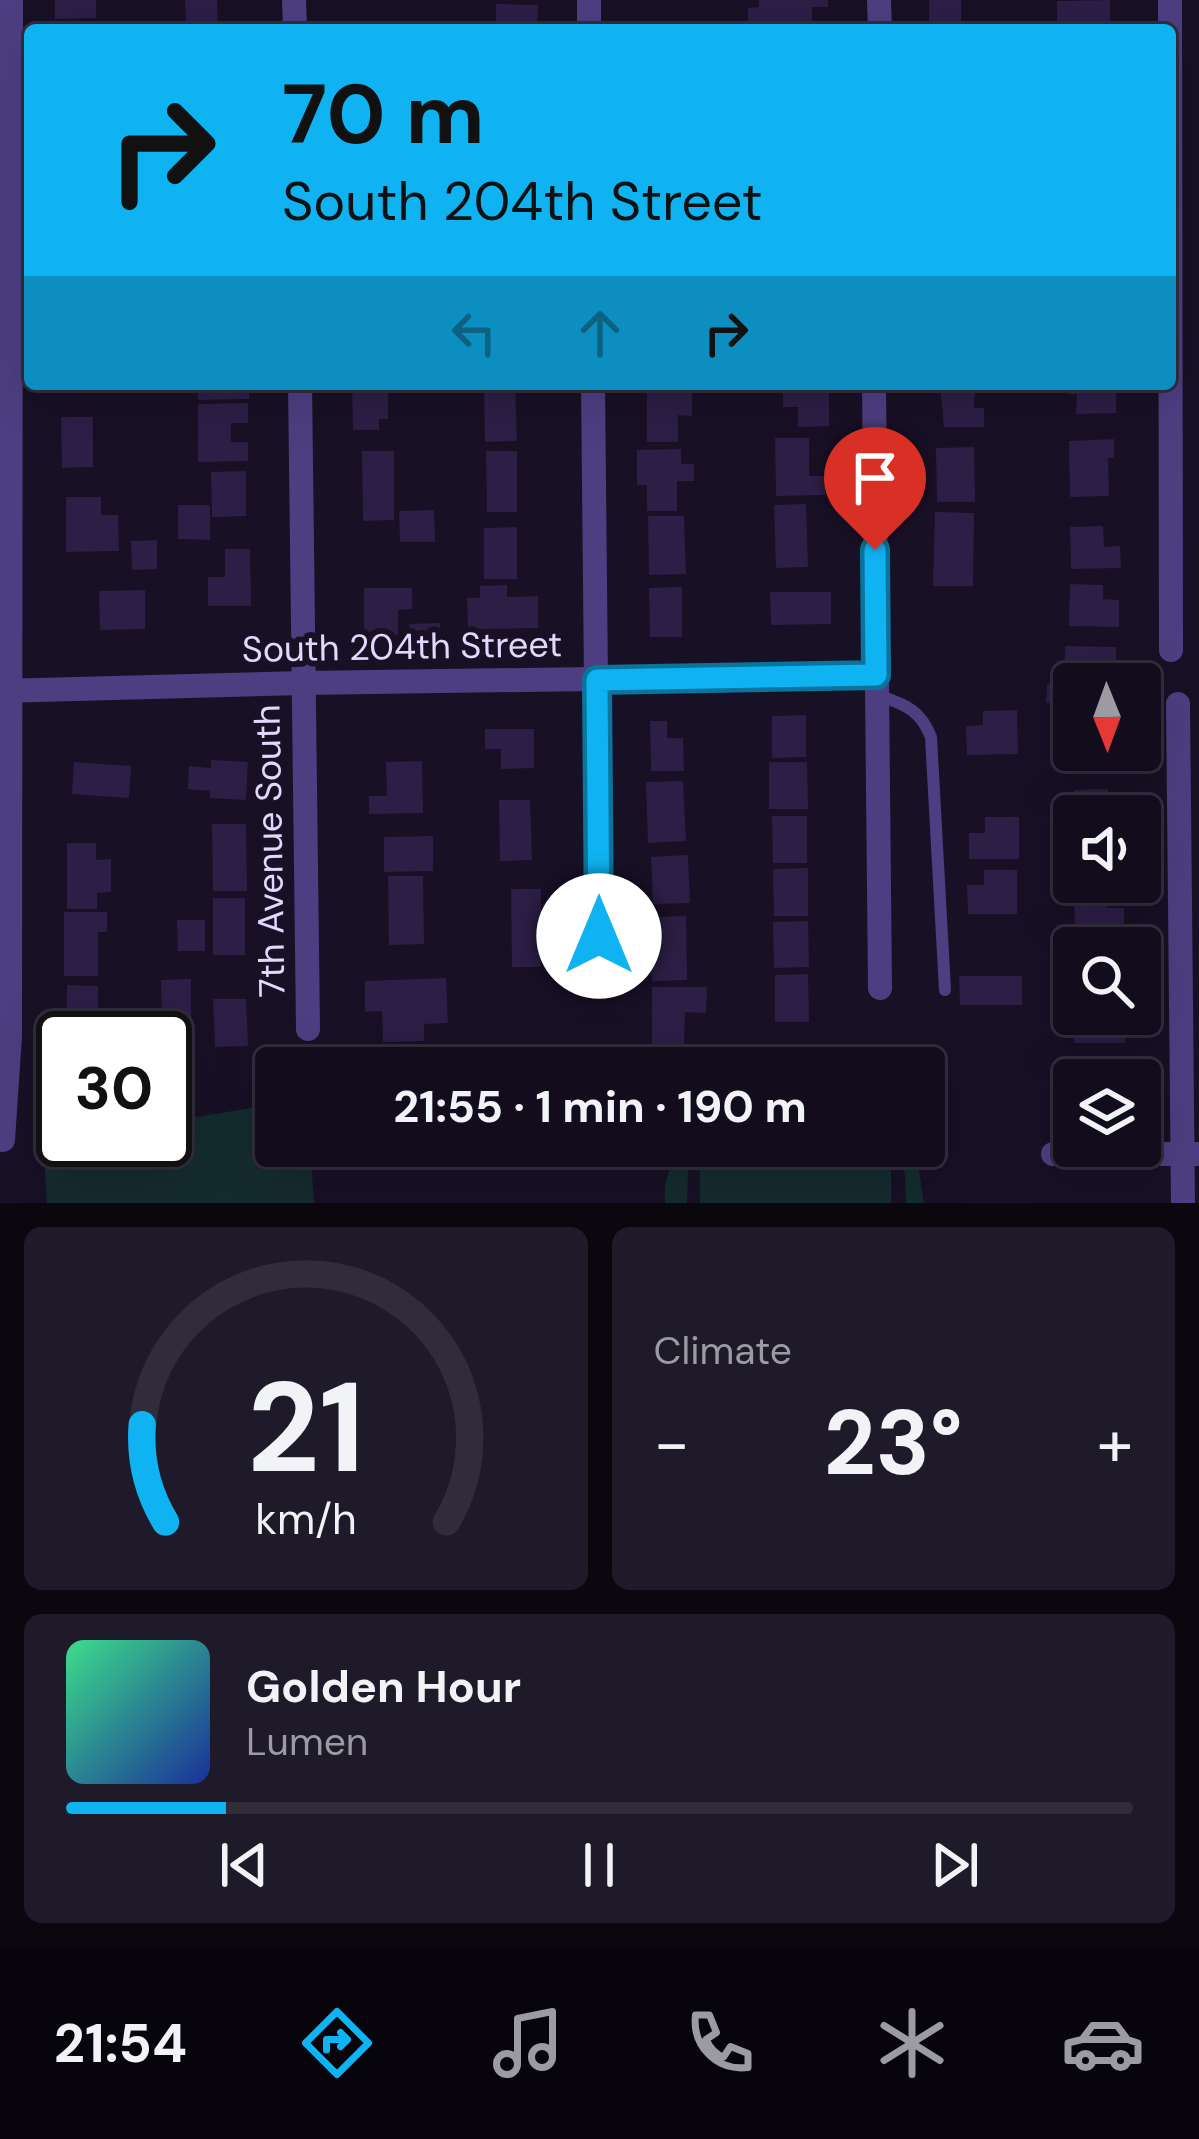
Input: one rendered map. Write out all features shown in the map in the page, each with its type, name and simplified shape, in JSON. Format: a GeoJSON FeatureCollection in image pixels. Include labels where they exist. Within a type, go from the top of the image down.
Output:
{"type":"FeatureCollection","features":[{"type":"Feature","properties":{"kind":"street"},"geometry":{"type":"LineString","coordinates":[[3,1140],[10,1036],[5,691],[14,197],[11,0]]}},
{"type":"Feature","properties":{"kind":"street","name":"7th Avenue South"},"geometry":{"type":"LineString","coordinates":[[300,390],[308,1029]]}},
{"type":"Feature","properties":{"kind":"street"},"geometry":{"type":"LineString","coordinates":[[593,390],[599,979]]}},
{"type":"Feature","properties":{"kind":"street"},"geometry":{"type":"LineString","coordinates":[[874,390],[880,988]]}},
{"type":"Feature","properties":{"kind":"street"},"geometry":{"type":"LineString","coordinates":[[1171,390],[1172,650]]}},
{"type":"Feature","properties":{"kind":"street","name":"South 204th Street"},"geometry":{"type":"LineString","coordinates":[[5,691],[303,682],[876,685]]}},
{"type":"Feature","properties":{"kind":"street"},"geometry":{"type":"LineString","coordinates":[[1178,704],[1191,1154],[1183,1203]]}},
{"type":"Feature","properties":{"kind":"lane"},"geometry":{"type":"LineString","coordinates":[[876,685],[915,709],[931,737],[945,990]]}},
{"type":"Feature","properties":{"kind":"green space"},"geometry":{"type":"Polygon","coordinates":[[[255,1107],[255,1167],[311,1167],[314,1203],[47,1203],[45,1167],[192,1167],[192,1118],[255,1107]]]}},
{"type":"Feature","properties":{"kind":"green space"},"geometry":{"type":"Polygon","coordinates":[[[670,1167],[689,1167],[687,1203],[665,1203],[670,1167]]]}},
{"type":"Feature","properties":{"kind":"green space"},"geometry":{"type":"Polygon","coordinates":[[[700,1167],[891,1167],[891,1203],[700,1203],[700,1167]]]}},
{"type":"Feature","properties":{"kind":"green space"},"geometry":{"type":"Polygon","coordinates":[[[902,1167],[918,1167],[924,1203],[906,1203],[902,1167]]]}},
{"type":"Feature","properties":{"kind":"building"},"geometry":{"type":"Polygon","coordinates":[[[55,0],[96,0],[96,18],[55,19],[55,0]]]}},
{"type":"Feature","properties":{"kind":"building"},"geometry":{"type":"Polygon","coordinates":[[[185,0],[217,0],[218,24],[186,24],[185,0]]]}},
{"type":"Feature","properties":{"kind":"building"},"geometry":{"type":"Polygon","coordinates":[[[759,0],[828,0],[828,7],[812,7],[812,24],[748,24],[748,8],[759,7],[759,0]]]}},
{"type":"Feature","properties":{"kind":"building"},"geometry":{"type":"Polygon","coordinates":[[[929,0],[961,0],[961,24],[929,24],[929,0]]]}},
{"type":"Feature","properties":{"kind":"building"},"geometry":{"type":"Polygon","coordinates":[[[1110,0],[1110,24],[1057,24],[1057,1],[1110,0]]]}},
{"type":"Feature","properties":{"kind":"building"},"geometry":{"type":"Polygon","coordinates":[[[496,4],[538,5],[537,24],[496,24],[496,4]]]}},
{"type":"Feature","properties":{"kind":"building"},"geometry":{"type":"Polygon","coordinates":[[[198,390],[249,390],[249,399],[198,400],[198,390]]]}},
{"type":"Feature","properties":{"kind":"building"},"geometry":{"type":"Polygon","coordinates":[[[352,390],[388,390],[388,419],[379,419],[379,430],[353,430],[352,390]]]}},
{"type":"Feature","properties":{"kind":"building"},"geometry":{"type":"Polygon","coordinates":[[[484,390],[515,390],[517,441],[485,442],[484,390]]]}},
{"type":"Feature","properties":{"kind":"building"},"geometry":{"type":"Polygon","coordinates":[[[647,390],[692,390],[692,416],[678,415],[678,442],[647,442],[647,390]]]}},
{"type":"Feature","properties":{"kind":"building"},"geometry":{"type":"Polygon","coordinates":[[[783,390],[829,390],[829,426],[798,427],[798,407],[783,407],[783,390]]]}},
{"type":"Feature","properties":{"kind":"building"},"geometry":{"type":"Polygon","coordinates":[[[941,390],[975,390],[974,408],[984,408],[984,427],[944,427],[941,390]]]}},
{"type":"Feature","properties":{"kind":"building"},"geometry":{"type":"Polygon","coordinates":[[[1068,390],[1116,390],[1116,413],[1076,414],[1077,394],[1068,394],[1068,390]]]}},
{"type":"Feature","properties":{"kind":"building"},"geometry":{"type":"Polygon","coordinates":[[[248,403],[248,423],[231,423],[231,442],[248,442],[248,461],[198,462],[198,404],[248,403]]]}},
{"type":"Feature","properties":{"kind":"building"},"geometry":{"type":"Polygon","coordinates":[[[61,417],[93,417],[93,467],[62,468],[61,417]]]}},
{"type":"Feature","properties":{"kind":"building"},"geometry":{"type":"Polygon","coordinates":[[[775,438],[809,438],[809,476],[825,476],[825,495],[776,496],[775,438]]]}},
{"type":"Feature","properties":{"kind":"building"},"geometry":{"type":"Polygon","coordinates":[[[1114,439],[1114,458],[1108,458],[1109,496],[1070,497],[1069,441],[1114,439]]]}},
{"type":"Feature","properties":{"kind":"building"},"geometry":{"type":"Polygon","coordinates":[[[974,447],[975,502],[937,502],[936,448],[974,447]]]}},
{"type":"Feature","properties":{"kind":"building"},"geometry":{"type":"Polygon","coordinates":[[[681,449],[681,464],[694,464],[694,481],[677,481],[677,511],[647,511],[647,485],[637,485],[637,450],[681,449]]]}},
{"type":"Feature","properties":{"kind":"building"},"geometry":{"type":"Polygon","coordinates":[[[362,451],[394,451],[394,520],[363,521],[362,451]]]}},
{"type":"Feature","properties":{"kind":"building"},"geometry":{"type":"Polygon","coordinates":[[[486,451],[517,451],[517,512],[487,512],[486,451]]]}},
{"type":"Feature","properties":{"kind":"building"},"geometry":{"type":"Polygon","coordinates":[[[246,471],[246,516],[212,517],[211,472],[246,471]]]}},
{"type":"Feature","properties":{"kind":"building"},"geometry":{"type":"Polygon","coordinates":[[[66,497],[101,497],[101,515],[118,515],[119,551],[66,552],[66,497]]]}},
{"type":"Feature","properties":{"kind":"building"},"geometry":{"type":"Polygon","coordinates":[[[806,504],[808,567],[776,568],[774,505],[806,504]]]}},
{"type":"Feature","properties":{"kind":"building"},"geometry":{"type":"Polygon","coordinates":[[[178,505],[210,505],[210,540],[178,539],[178,505]]]}},
{"type":"Feature","properties":{"kind":"building"},"geometry":{"type":"Polygon","coordinates":[[[434,510],[435,542],[400,542],[399,511],[434,510]]]}},
{"type":"Feature","properties":{"kind":"building"},"geometry":{"type":"Polygon","coordinates":[[[935,512],[974,513],[973,586],[933,586],[935,512]]]}},
{"type":"Feature","properties":{"kind":"building"},"geometry":{"type":"Polygon","coordinates":[[[648,516],[684,516],[686,574],[649,575],[648,516]]]}},
{"type":"Feature","properties":{"kind":"building"},"geometry":{"type":"Polygon","coordinates":[[[1103,526],[1104,547],[1120,546],[1121,568],[1071,569],[1070,527],[1103,526]]]}},
{"type":"Feature","properties":{"kind":"building"},"geometry":{"type":"Polygon","coordinates":[[[517,527],[517,579],[484,579],[484,528],[517,527]]]}},
{"type":"Feature","properties":{"kind":"building"},"geometry":{"type":"Polygon","coordinates":[[[157,540],[157,569],[132,570],[131,541],[157,540]]]}},
{"type":"Feature","properties":{"kind":"building"},"geometry":{"type":"Polygon","coordinates":[[[225,549],[250,549],[251,606],[208,606],[208,577],[225,577],[225,549]]]}},
{"type":"Feature","properties":{"kind":"building"},"geometry":{"type":"Polygon","coordinates":[[[1070,584],[1103,585],[1103,599],[1119,600],[1119,627],[1069,626],[1070,584]]]}},
{"type":"Feature","properties":{"kind":"building"},"geometry":{"type":"Polygon","coordinates":[[[507,585],[507,597],[538,596],[538,628],[468,629],[467,598],[480,598],[480,586],[507,585]]]}},
{"type":"Feature","properties":{"kind":"building"},"geometry":{"type":"Polygon","coordinates":[[[682,587],[682,637],[650,637],[649,588],[682,587]]]}},
{"type":"Feature","properties":{"kind":"building"},"geometry":{"type":"Polygon","coordinates":[[[364,588],[412,588],[412,609],[398,610],[398,635],[364,635],[364,588]]]}},
{"type":"Feature","properties":{"kind":"building"},"geometry":{"type":"Polygon","coordinates":[[[145,590],[145,629],[100,630],[99,591],[145,590]]]}},
{"type":"Feature","properties":{"kind":"building"},"geometry":{"type":"Polygon","coordinates":[[[770,592],[831,592],[831,624],[771,625],[770,592]]]}},
{"type":"Feature","properties":{"kind":"building"},"geometry":{"type":"Polygon","coordinates":[[[440,623],[441,647],[410,648],[409,624],[440,623]]]}},
{"type":"Feature","properties":{"kind":"building"},"geometry":{"type":"Polygon","coordinates":[[[1065,646],[1116,647],[1116,663],[1065,663],[1065,646]]]}},
{"type":"Feature","properties":{"kind":"building"},"geometry":{"type":"Polygon","coordinates":[[[1047,684],[1053,684],[1053,703],[1046,703],[1047,684]]]}},
{"type":"Feature","properties":{"kind":"building"},"geometry":{"type":"Polygon","coordinates":[[[1017,710],[1018,754],[967,755],[966,726],[983,725],[983,711],[1017,710]]]}},
{"type":"Feature","properties":{"kind":"building"},"geometry":{"type":"Polygon","coordinates":[[[806,715],[806,757],[772,758],[772,716],[806,715]]]}},
{"type":"Feature","properties":{"kind":"building"},"geometry":{"type":"Polygon","coordinates":[[[650,721],[667,721],[667,738],[683,738],[684,771],[651,771],[650,721]]]}},
{"type":"Feature","properties":{"kind":"building"},"geometry":{"type":"Polygon","coordinates":[[[485,729],[534,729],[534,768],[501,769],[501,749],[485,749],[485,729]]]}},
{"type":"Feature","properties":{"kind":"building"},"geometry":{"type":"Polygon","coordinates":[[[211,760],[248,762],[246,800],[210,798],[210,791],[188,789],[189,766],[211,768],[211,760]]]}},
{"type":"Feature","properties":{"kind":"building"},"geometry":{"type":"Polygon","coordinates":[[[422,761],[423,813],[369,814],[369,796],[387,796],[386,762],[422,761]]]}},
{"type":"Feature","properties":{"kind":"building"},"geometry":{"type":"Polygon","coordinates":[[[74,762],[131,766],[129,798],[72,794],[74,762]]]}},
{"type":"Feature","properties":{"kind":"building"},"geometry":{"type":"Polygon","coordinates":[[[769,762],[807,762],[808,809],[769,809],[769,762]]]}},
{"type":"Feature","properties":{"kind":"building"},"geometry":{"type":"Polygon","coordinates":[[[683,781],[686,841],[648,843],[646,782],[683,781]]]}},
{"type":"Feature","properties":{"kind":"building"},"geometry":{"type":"Polygon","coordinates":[[[1108,789],[1108,795],[1074,795],[1074,790],[1108,789]]]}},
{"type":"Feature","properties":{"kind":"building"},"geometry":{"type":"Polygon","coordinates":[[[499,800],[530,800],[532,860],[500,861],[499,800]]]}},
{"type":"Feature","properties":{"kind":"building"},"geometry":{"type":"Polygon","coordinates":[[[772,816],[807,816],[807,863],[773,863],[772,816]]]}},
{"type":"Feature","properties":{"kind":"building"},"geometry":{"type":"Polygon","coordinates":[[[985,817],[1019,817],[1019,859],[969,859],[969,833],[985,833],[985,817]]]}},
{"type":"Feature","properties":{"kind":"building"},"geometry":{"type":"Polygon","coordinates":[[[212,824],[246,824],[247,891],[213,891],[212,824]]]}},
{"type":"Feature","properties":{"kind":"building"},"geometry":{"type":"Polygon","coordinates":[[[433,836],[433,871],[384,872],[384,837],[433,836]]]}},
{"type":"Feature","properties":{"kind":"building"},"geometry":{"type":"Polygon","coordinates":[[[67,843],[96,843],[96,860],[111,859],[111,892],[97,893],[97,909],[67,909],[67,843]]]}},
{"type":"Feature","properties":{"kind":"building"},"geometry":{"type":"Polygon","coordinates":[[[688,855],[690,903],[653,904],[651,857],[688,855]]]}},
{"type":"Feature","properties":{"kind":"building"},"geometry":{"type":"Polygon","coordinates":[[[808,868],[808,916],[774,916],[773,869],[808,868]]]}},
{"type":"Feature","properties":{"kind":"building"},"geometry":{"type":"Polygon","coordinates":[[[984,870],[1017,870],[1017,914],[968,914],[967,885],[984,885],[984,870]]]}},
{"type":"Feature","properties":{"kind":"building"},"geometry":{"type":"Polygon","coordinates":[[[388,876],[423,876],[424,944],[389,945],[388,876]]]}},
{"type":"Feature","properties":{"kind":"building"},"geometry":{"type":"Polygon","coordinates":[[[511,889],[541,889],[541,967],[512,967],[511,889]]]}},
{"type":"Feature","properties":{"kind":"building"},"geometry":{"type":"Polygon","coordinates":[[[213,898],[245,898],[245,955],[213,955],[213,898]]]}},
{"type":"Feature","properties":{"kind":"building"},"geometry":{"type":"Polygon","coordinates":[[[1074,903],[1124,908],[1124,927],[1075,927],[1074,903]]]}},
{"type":"Feature","properties":{"kind":"building"},"geometry":{"type":"Polygon","coordinates":[[[64,912],[107,912],[107,932],[98,932],[98,976],[64,976],[64,912]]]}},
{"type":"Feature","properties":{"kind":"building"},"geometry":{"type":"Polygon","coordinates":[[[686,916],[687,980],[652,981],[651,917],[686,916]]]}},
{"type":"Feature","properties":{"kind":"building"},"geometry":{"type":"Polygon","coordinates":[[[177,920],[205,920],[205,951],[178,951],[177,920]]]}},
{"type":"Feature","properties":{"kind":"building"},"geometry":{"type":"Polygon","coordinates":[[[808,921],[809,967],[774,968],[773,922],[808,921]]]}},
{"type":"Feature","properties":{"kind":"building"},"geometry":{"type":"Polygon","coordinates":[[[808,974],[809,1022],[775,1022],[775,975],[808,974]]]}},
{"type":"Feature","properties":{"kind":"building"},"geometry":{"type":"Polygon","coordinates":[[[959,976],[1022,976],[1022,1005],[960,1005],[959,976]]]}},
{"type":"Feature","properties":{"kind":"building"},"geometry":{"type":"Polygon","coordinates":[[[446,978],[448,1023],[424,1024],[424,1041],[383,1042],[382,1011],[365,1012],[365,981],[446,978]]]}},
{"type":"Feature","properties":{"kind":"building"},"geometry":{"type":"Polygon","coordinates":[[[191,979],[191,1011],[162,1011],[161,980],[191,979]]]}},
{"type":"Feature","properties":{"kind":"building"},"geometry":{"type":"Polygon","coordinates":[[[67,985],[98,986],[98,1011],[67,1011],[67,985]]]}},
{"type":"Feature","properties":{"kind":"building"},"geometry":{"type":"Polygon","coordinates":[[[652,987],[707,987],[706,1013],[685,1012],[684,1046],[652,1046],[652,987]]]}},
{"type":"Feature","properties":{"kind":"building"},"geometry":{"type":"Polygon","coordinates":[[[213,999],[246,999],[248,1046],[215,1047],[213,999]]]}},
{"type":"Feature","properties":{"kind":"building"},"geometry":{"type":"Polygon","coordinates":[[[1074,1035],[1125,1035],[1125,1043],[1074,1043],[1074,1035]]]}},
{"type":"Feature","properties":{"kind":"route"},"geometry":{"type":"LineString","coordinates":[[599,936],[597,680],[876,675],[875,550]]}}]}
